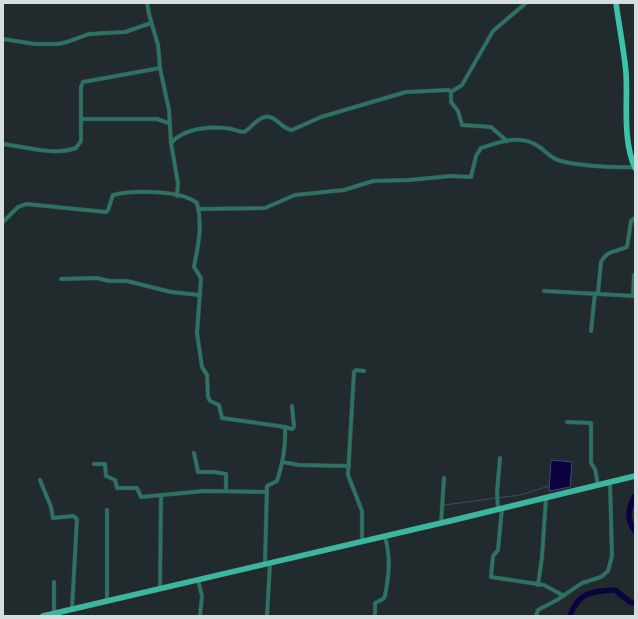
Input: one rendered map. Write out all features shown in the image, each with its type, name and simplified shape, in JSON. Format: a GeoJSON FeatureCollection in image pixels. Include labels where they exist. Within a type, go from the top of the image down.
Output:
{"type":"FeatureCollection","features":[{"type":"Feature","properties":{"kind":"highway"},"geometry":{"type":"LineString","coordinates":[[616,5],[626,71],[627,134],[635,168]]}},
{"type":"Feature","properties":{"kind":"main road"},"geometry":{"type":"LineString","coordinates":[[43,616],[70,612],[107,601],[441,524],[635,476]]}},
{"type":"Feature","properties":{"kind":"street"},"geometry":{"type":"LineString","coordinates":[[147,3],[158,45],[160,68],[169,110],[171,142],[178,183],[177,196]]}},
{"type":"Feature","properties":{"kind":"street"},"geometry":{"type":"LineString","coordinates":[[451,92],[462,85],[493,31],[526,3]]}},
{"type":"Feature","properties":{"kind":"street"},"geometry":{"type":"LineString","coordinates":[[3,39],[35,44],[58,44],[89,34],[125,32],[151,23]]}},
{"type":"Feature","properties":{"kind":"street"},"geometry":{"type":"LineString","coordinates":[[3,144],[42,151],[71,149],[80,145],[83,82],[160,68]]}},
{"type":"Feature","properties":{"kind":"street"},"geometry":{"type":"LineString","coordinates":[[171,142],[182,135],[201,129],[227,128],[244,132],[259,120],[268,116],[274,118],[288,130],[292,130],[321,117],[406,92],[449,90],[451,92]]}},
{"type":"Feature","properties":{"kind":"street"},"geometry":{"type":"LineString","coordinates":[[451,92],[451,100],[458,111],[462,126],[492,127],[507,141]]}},
{"type":"Feature","properties":{"kind":"street"},"geometry":{"type":"LineString","coordinates":[[82,119],[157,119],[169,123]]}},
{"type":"Feature","properties":{"kind":"street"},"geometry":{"type":"LineString","coordinates":[[199,209],[265,208],[295,196],[344,190],[373,181],[409,180],[451,176],[471,177],[479,150],[507,141],[522,140],[531,142],[551,157],[574,164],[635,168]]}},
{"type":"Feature","properties":{"kind":"street"},"geometry":{"type":"LineString","coordinates":[[3,222],[18,207],[26,204],[106,212],[108,210],[111,197],[115,194],[149,191],[192,200],[197,204],[199,209],[200,234],[194,267],[201,277],[198,341],[202,367],[208,375],[209,399],[219,405],[222,418],[292,429],[294,427],[292,406]]}},
{"type":"Feature","properties":{"kind":"street"},"geometry":{"type":"LineString","coordinates":[[591,331],[601,262],[603,257],[610,252],[627,247],[631,221],[635,218]]}},
{"type":"Feature","properties":{"kind":"street"},"geometry":{"type":"LineString","coordinates":[[544,291],[634,296],[634,275]]}},
{"type":"Feature","properties":{"kind":"street"},"geometry":{"type":"LineString","coordinates":[[61,279],[97,278],[109,281],[128,281],[171,292],[200,295]]}},
{"type":"Feature","properties":{"kind":"street"},"geometry":{"type":"LineString","coordinates":[[362,542],[362,511],[348,475],[354,372],[356,370],[364,371]]}},
{"type":"Feature","properties":{"kind":"street"},"geometry":{"type":"LineString","coordinates":[[567,422],[591,423],[591,463],[595,469],[598,486]]}},
{"type":"Feature","properties":{"kind":"street"},"geometry":{"type":"LineString","coordinates":[[267,616],[268,492],[266,486],[277,481],[285,449],[285,427]]}},
{"type":"Feature","properties":{"kind":"street"},"geometry":{"type":"LineString","coordinates":[[194,453],[198,472],[226,474],[226,491]]}},
{"type":"Feature","properties":{"kind":"street"},"geometry":{"type":"LineString","coordinates":[[500,458],[497,493],[500,509],[498,550],[493,556],[491,577],[548,587],[564,596]]}},
{"type":"Feature","properties":{"kind":"street"},"geometry":{"type":"LineString","coordinates":[[282,462],[299,465],[349,466]]}},
{"type":"Feature","properties":{"kind":"street"},"geometry":{"type":"LineString","coordinates":[[94,464],[105,465],[106,476],[115,480],[117,488],[137,488],[141,497],[226,491],[268,492]]}},
{"type":"Feature","properties":{"kind":"street"},"geometry":{"type":"LineString","coordinates":[[441,524],[444,478]]}},
{"type":"Feature","properties":{"kind":"street"},"geometry":{"type":"LineString","coordinates":[[40,480],[51,507],[53,518],[73,516],[77,519],[70,612]]}},
{"type":"Feature","properties":{"kind":"street"},"geometry":{"type":"LineString","coordinates":[[536,616],[538,610],[564,596],[582,583],[601,577],[608,571],[612,556],[610,482]]}},
{"type":"Feature","properties":{"kind":"street"},"geometry":{"type":"LineString","coordinates":[[160,589],[161,495]]}},
{"type":"Feature","properties":{"kind":"street"},"geometry":{"type":"LineString","coordinates":[[538,585],[542,557],[546,498]]}},
{"type":"Feature","properties":{"kind":"street"},"geometry":{"type":"LineString","coordinates":[[107,510],[107,601]]}},
{"type":"Feature","properties":{"kind":"street"},"geometry":{"type":"LineString","coordinates":[[375,616],[375,604],[383,600],[385,596],[390,567],[389,549],[385,537]]}},
{"type":"Feature","properties":{"kind":"street"},"geometry":{"type":"LineString","coordinates":[[198,580],[202,596],[200,616]]}},
{"type":"Feature","properties":{"kind":"street"},"geometry":{"type":"LineString","coordinates":[[54,582],[54,614]]}},
{"type":"Feature","properties":{"kind":"shaded area"},"geometry":{"type":"Polygon","coordinates":[[[551,460],[572,462],[570,487],[549,491],[551,460]]]}},
{"type":"Feature","properties":{"kind":"waterway"},"geometry":{"type":"LineString","coordinates":[[444,505],[520,495],[549,486]]}},
{"type":"Feature","properties":{"kind":"waterway"},"geometry":{"type":"LineString","coordinates":[[635,496],[629,514],[630,522],[635,531]]}},
{"type":"Feature","properties":{"kind":"waterway"},"geometry":{"type":"LineString","coordinates":[[570,616],[577,602],[582,597],[593,592],[615,590],[630,602],[635,603]]}}]}
